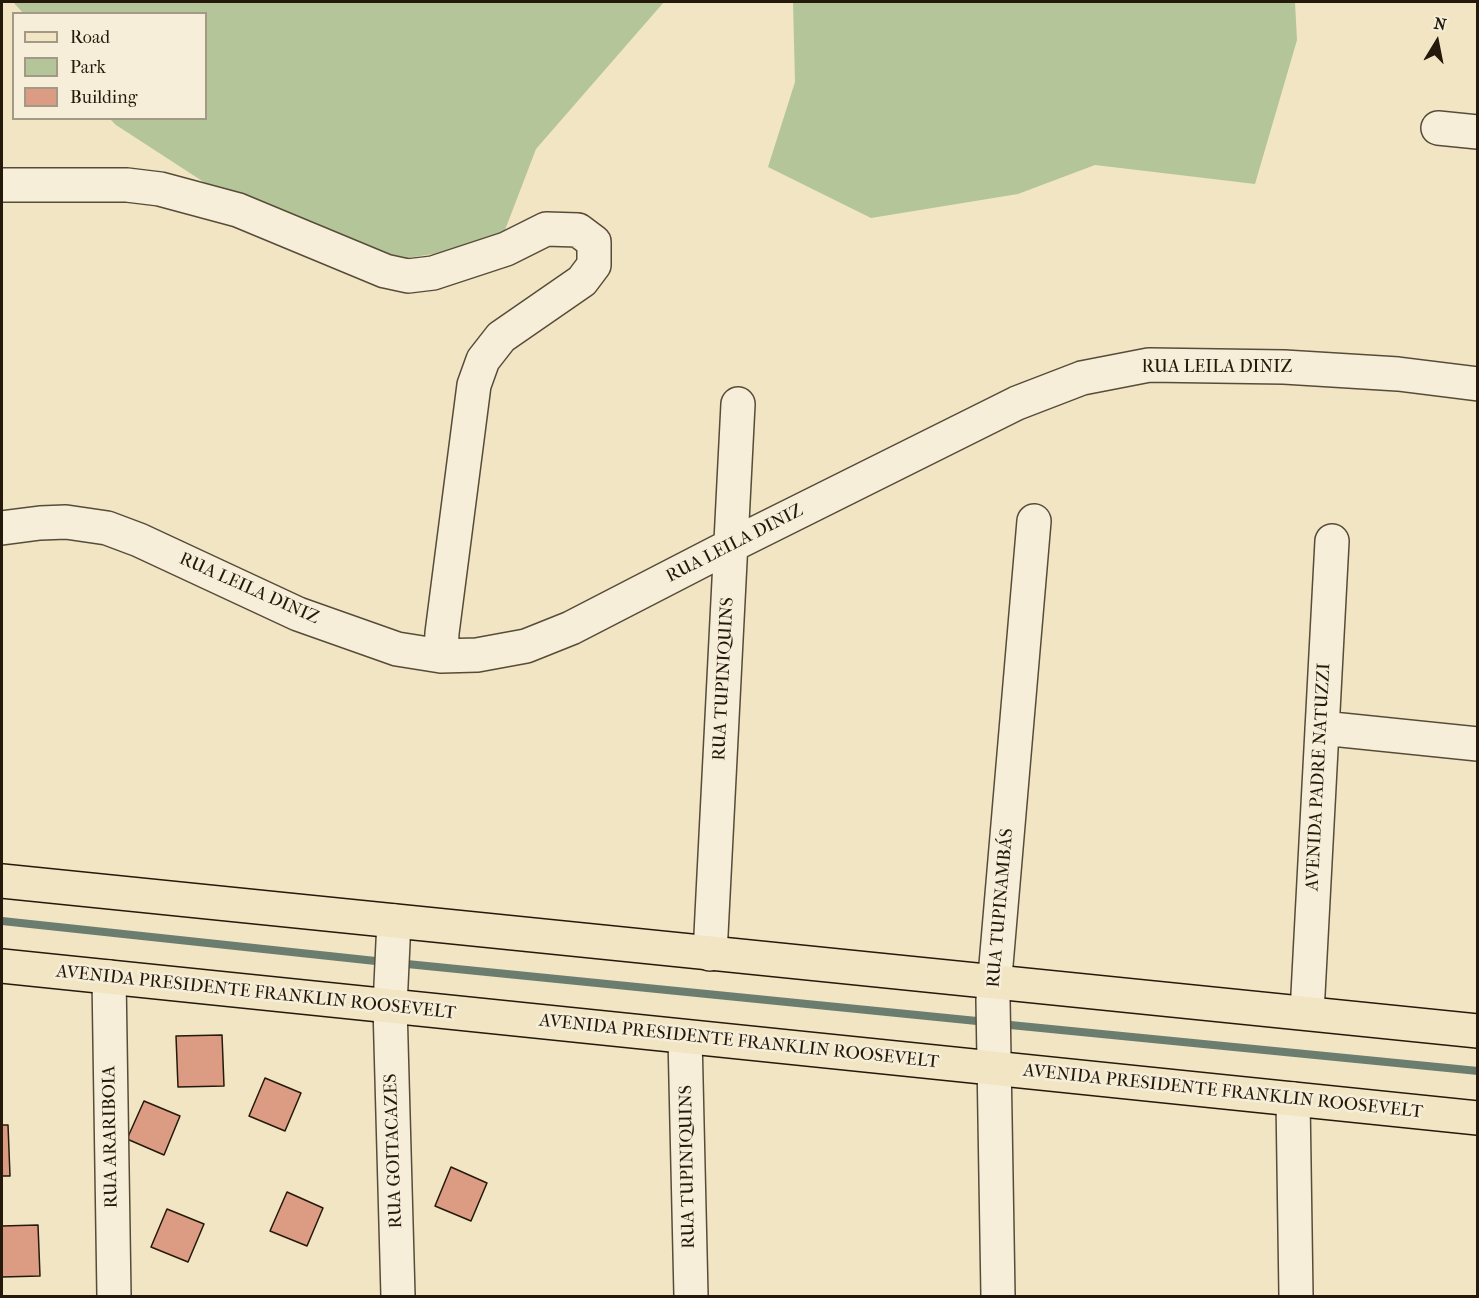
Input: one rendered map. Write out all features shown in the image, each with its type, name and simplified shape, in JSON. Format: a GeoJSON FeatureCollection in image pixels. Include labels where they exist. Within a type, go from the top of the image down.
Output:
{"type":"FeatureCollection","features":[{"type":"Feature","properties":{"kind":"main road","name":"AVENIDA PRESIDENTE FRANKLIN ROOSEVELT"},"geometry":{"type":"LineString","coordinates":[[2,881],[392,964],[685,1037],[1478,1118]]}},
{"type":"Feature","properties":{"kind":"main road","name":"AVENIDA PRESIDENTE FRANKLIN ROOSEVELT"},"geometry":{"type":"LineString","coordinates":[[2,966],[109,977],[392,964],[711,954],[994,991],[1307,1013],[1478,1031]]}},
{"type":"Feature","properties":{"kind":"street"},"geometry":{"type":"LineString","coordinates":[[1438,128],[1478,132]]}},
{"type":"Feature","properties":{"kind":"street"},"geometry":{"type":"LineString","coordinates":[[2,185],[127,185],[160,189],[238,210],[385,271],[408,276],[433,273],[506,249],[546,229],[578,230],[594,242],[594,265],[582,281],[501,338],[483,360],[480,368],[474,385],[441,656]]}},
{"type":"Feature","properties":{"kind":"street","name":"RUA LEILA DINIZ"},"geometry":{"type":"LineString","coordinates":[[2,528],[66,522],[107,528],[139,540],[298,614],[398,649],[441,656],[477,655],[526,646],[571,628],[1017,403],[1082,378],[1149,365],[1160,365],[1398,374],[1478,384]]}},
{"type":"Feature","properties":{"kind":"street","name":"RUA TUPINIQUINS"},"geometry":{"type":"LineString","coordinates":[[711,954],[738,404]]}},
{"type":"Feature","properties":{"kind":"street","name":"RUA TUPINAMBÁS"},"geometry":{"type":"LineString","coordinates":[[998,1296],[992,1033],[1034,522]]}},
{"type":"Feature","properties":{"kind":"street","name":"AVENIDA PADRE NATUZZI"},"geometry":{"type":"LineString","coordinates":[[1307,1013],[1332,541]]}},
{"type":"Feature","properties":{"kind":"street"},"geometry":{"type":"LineString","coordinates":[[1322,728],[1478,744]]}},
{"type":"Feature","properties":{"kind":"street","name":"RUA GOITACAZES"},"geometry":{"type":"LineString","coordinates":[[392,964],[398,1296]]}},
{"type":"Feature","properties":{"kind":"street","name":"RUA ARARIBOIA"},"geometry":{"type":"LineString","coordinates":[[109,977],[114,1296]]}},
{"type":"Feature","properties":{"kind":"street","name":"RUA TUPINIQUINS"},"geometry":{"type":"LineString","coordinates":[[685,1037],[691,1296]]}},
{"type":"Feature","properties":{"kind":"street"},"geometry":{"type":"LineString","coordinates":[[1293,1099],[1296,1296]]}},
{"type":"Feature","properties":{"kind":"green space"},"geometry":{"type":"Polygon","coordinates":[[[13,2],[664,2],[536,149],[500,243],[402,259],[236,203],[111,120],[207,120],[207,12],[22,12],[13,2]]]}},
{"type":"Feature","properties":{"kind":"green space"},"geometry":{"type":"Polygon","coordinates":[[[793,2],[1295,2],[1297,40],[1255,184],[1095,165],[1018,194],[871,218],[768,167],[795,82],[793,2]]]}},
{"type":"Feature","properties":{"kind":"building"},"geometry":{"type":"Polygon","coordinates":[[[222,1035],[224,1086],[178,1087],[176,1036],[222,1035]]]}},
{"type":"Feature","properties":{"kind":"building"},"geometry":{"type":"Polygon","coordinates":[[[265,1078],[301,1093],[285,1131],[249,1116],[265,1078]]]}},
{"type":"Feature","properties":{"kind":"building"},"geometry":{"type":"Polygon","coordinates":[[[144,1101],[180,1116],[164,1155],[127,1139],[144,1101]]]}},
{"type":"Feature","properties":{"kind":"building"},"geometry":{"type":"Polygon","coordinates":[[[2,1125],[8,1125],[10,1176],[2,1176],[2,1125]]]}},
{"type":"Feature","properties":{"kind":"building"},"geometry":{"type":"Polygon","coordinates":[[[451,1167],[487,1183],[471,1221],[435,1206],[451,1167]]]}},
{"type":"Feature","properties":{"kind":"building"},"geometry":{"type":"Polygon","coordinates":[[[287,1192],[323,1208],[307,1246],[270,1231],[287,1192]]]}},
{"type":"Feature","properties":{"kind":"building"},"geometry":{"type":"Polygon","coordinates":[[[167,1209],[204,1224],[188,1262],[151,1247],[167,1209]]]}},
{"type":"Feature","properties":{"kind":"building"},"geometry":{"type":"Polygon","coordinates":[[[38,1225],[40,1276],[2,1277],[2,1226],[38,1225]]]}},
{"type":"Feature","properties":{"kind":"waterway"},"geometry":{"type":"LineString","coordinates":[[2,921],[385,962]]}},
{"type":"Feature","properties":{"kind":"waterway"},"geometry":{"type":"LineString","coordinates":[[397,963],[987,1022]]}},
{"type":"Feature","properties":{"kind":"waterway"},"geometry":{"type":"LineString","coordinates":[[1000,1024],[1478,1071]]}}]}
